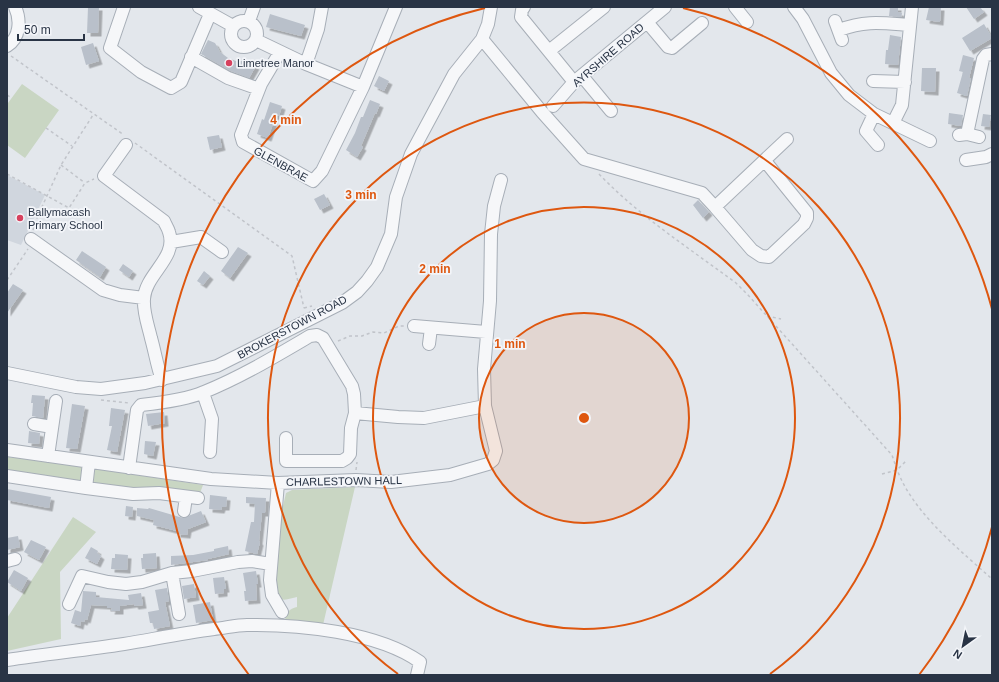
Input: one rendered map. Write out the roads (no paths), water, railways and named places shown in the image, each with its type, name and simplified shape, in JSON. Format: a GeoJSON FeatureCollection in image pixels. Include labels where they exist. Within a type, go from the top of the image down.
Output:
{"type":"FeatureCollection","features":[{"type":"Feature","properties":{"kind":"street"},"geometry":{"type":"LineString","coordinates":[[7,46],[17,34],[18,23],[15,7]]}},
{"type":"Feature","properties":{"kind":"street"},"geometry":{"type":"LineString","coordinates":[[124,7],[110,48],[141,72],[171,88],[181,82],[191,57],[205,10],[233,26]]}},
{"type":"Feature","properties":{"kind":"street"},"geometry":{"type":"LineString","coordinates":[[249,21],[254,7]]}},
{"type":"Feature","properties":{"kind":"street"},"geometry":{"type":"LineString","coordinates":[[306,64],[318,29],[322,7]]}},
{"type":"Feature","properties":{"kind":"street","name":"GLENBRAE"},"geometry":{"type":"LineString","coordinates":[[280,52],[259,89],[241,135],[244,142],[313,182],[322,171],[363,87],[396,7]]}},
{"type":"Feature","properties":{"kind":"street","name":"BROKERSTOWN ROAD"},"geometry":{"type":"LineString","coordinates":[[7,373],[76,387],[101,389],[162,380],[217,366],[342,302],[357,292],[377,267],[384,254],[391,234],[396,197],[411,154],[454,74],[482,39],[488,24],[491,7]]}},
{"type":"Feature","properties":{"kind":"street"},"geometry":{"type":"LineString","coordinates":[[524,7],[521,18],[549,51],[611,111]]}},
{"type":"Feature","properties":{"kind":"street"},"geometry":{"type":"LineString","coordinates":[[549,51],[604,7]]}},
{"type":"Feature","properties":{"kind":"street"},"geometry":{"type":"LineString","coordinates":[[735,7],[748,22]]}},
{"type":"Feature","properties":{"kind":"street"},"geometry":{"type":"LineString","coordinates":[[794,7],[831,73],[849,95],[874,114],[930,142]]}},
{"type":"Feature","properties":{"kind":"street"},"geometry":{"type":"LineString","coordinates":[[893,123],[902,105],[912,7]]}},
{"type":"Feature","properties":{"kind":"street","name":"AYRSHIRE ROAD"},"geometry":{"type":"LineString","coordinates":[[553,106],[578,79],[647,22],[659,9]]}},
{"type":"Feature","properties":{"kind":"street"},"geometry":{"type":"LineString","coordinates":[[240,21],[249,21],[255,25],[257,29],[258,33],[256,40],[250,46],[246,47],[237,45],[232,39],[231,35],[233,26],[240,21]]}},
{"type":"Feature","properties":{"kind":"street"},"geometry":{"type":"LineString","coordinates":[[647,22],[668,47],[672,48],[702,23]]}},
{"type":"Feature","properties":{"kind":"street"},"geometry":{"type":"LineString","coordinates":[[838,30],[854,24],[865,22],[910,25]]}},
{"type":"Feature","properties":{"kind":"street"},"geometry":{"type":"LineString","coordinates":[[482,39],[542,112],[584,158],[702,192],[752,250],[761,256],[769,256],[804,224],[807,218],[807,213],[765,162]]}},
{"type":"Feature","properties":{"kind":"street"},"geometry":{"type":"LineString","coordinates":[[256,40],[306,64],[363,87]]}},
{"type":"Feature","properties":{"kind":"street"},"geometry":{"type":"LineString","coordinates":[[979,137],[963,134],[983,59],[986,55],[992,54]]}},
{"type":"Feature","properties":{"kind":"street"},"geometry":{"type":"LineString","coordinates":[[191,57],[228,78],[259,89]]}},
{"type":"Feature","properties":{"kind":"street"},"geometry":{"type":"LineString","coordinates":[[873,81],[905,82]]}},
{"type":"Feature","properties":{"kind":"street"},"geometry":{"type":"LineString","coordinates":[[874,114],[866,131],[878,145]]}},
{"type":"Feature","properties":{"kind":"street"},"geometry":{"type":"LineString","coordinates":[[127,140],[104,176],[164,221],[170,232],[169,250],[150,281],[144,298],[145,313],[162,380]]}},
{"type":"Feature","properties":{"kind":"street"},"geometry":{"type":"LineString","coordinates":[[715,207],[787,140]]}},
{"type":"Feature","properties":{"kind":"street"},"geometry":{"type":"LineString","coordinates":[[966,160],[986,157],[992,154]]}},
{"type":"Feature","properties":{"kind":"street","name":"CHARLESTOWN HALL"},"geometry":{"type":"LineString","coordinates":[[9,447],[48,456],[210,479],[278,482],[356,480],[391,482],[450,476],[488,464],[493,460],[496,451],[485,406],[484,369],[486,332],[490,301],[491,234],[494,206],[501,180]]}},
{"type":"Feature","properties":{"kind":"street"},"geometry":{"type":"LineString","coordinates":[[170,242],[201,237],[222,252]]}},
{"type":"Feature","properties":{"kind":"street"},"geometry":{"type":"LineString","coordinates":[[31,239],[103,290],[120,295],[144,298]]}},
{"type":"Feature","properties":{"kind":"street"},"geometry":{"type":"LineString","coordinates":[[414,326],[486,332]]}},
{"type":"Feature","properties":{"kind":"street"},"geometry":{"type":"LineString","coordinates":[[429,344],[431,328]]}},
{"type":"Feature","properties":{"kind":"street"},"geometry":{"type":"LineString","coordinates":[[129,468],[137,410],[141,405],[160,403],[203,393],[250,370],[310,336],[317,335],[323,338],[352,386],[355,413],[351,428],[350,454],[342,461],[286,461],[286,438]]}},
{"type":"Feature","properties":{"kind":"street"},"geometry":{"type":"LineString","coordinates":[[203,393],[212,419],[210,452]]}},
{"type":"Feature","properties":{"kind":"street"},"geometry":{"type":"LineString","coordinates":[[48,456],[56,400]]}},
{"type":"Feature","properties":{"kind":"street"},"geometry":{"type":"LineString","coordinates":[[355,413],[424,418],[485,406]]}},
{"type":"Feature","properties":{"kind":"street"},"geometry":{"type":"LineString","coordinates":[[34,424],[52,427]]}},
{"type":"Feature","properties":{"kind":"street"},"geometry":{"type":"LineString","coordinates":[[86,488],[89,462]]}},
{"type":"Feature","properties":{"kind":"street"},"geometry":{"type":"LineString","coordinates":[[7,476],[133,494],[159,493],[198,498]]}},
{"type":"Feature","properties":{"kind":"street"},"geometry":{"type":"LineString","coordinates":[[278,482],[270,580],[272,595],[282,612]]}},
{"type":"Feature","properties":{"kind":"street"},"geometry":{"type":"LineString","coordinates":[[184,511],[186,497]]}},
{"type":"Feature","properties":{"kind":"street"},"geometry":{"type":"LineString","coordinates":[[69,604],[82,576],[108,582],[126,584],[142,582],[172,573],[192,572],[238,562],[252,561],[271,564]]}},
{"type":"Feature","properties":{"kind":"street"},"geometry":{"type":"LineString","coordinates":[[172,573],[179,614]]}},
{"type":"Feature","properties":{"kind":"street"},"geometry":{"type":"LineString","coordinates":[[7,660],[124,644],[238,626],[262,626],[318,629],[364,637],[412,656],[420,662],[417,675]]}},
{"type":"Feature","properties":{"kind":"place","name":"Limetree Manor"},"geometry":{"type":"Point","coordinates":[229,63]}},
{"type":"Feature","properties":{"kind":"place","name":"Ballymacash Primary School"},"geometry":{"type":"Point","coordinates":[20,218]}}]}
